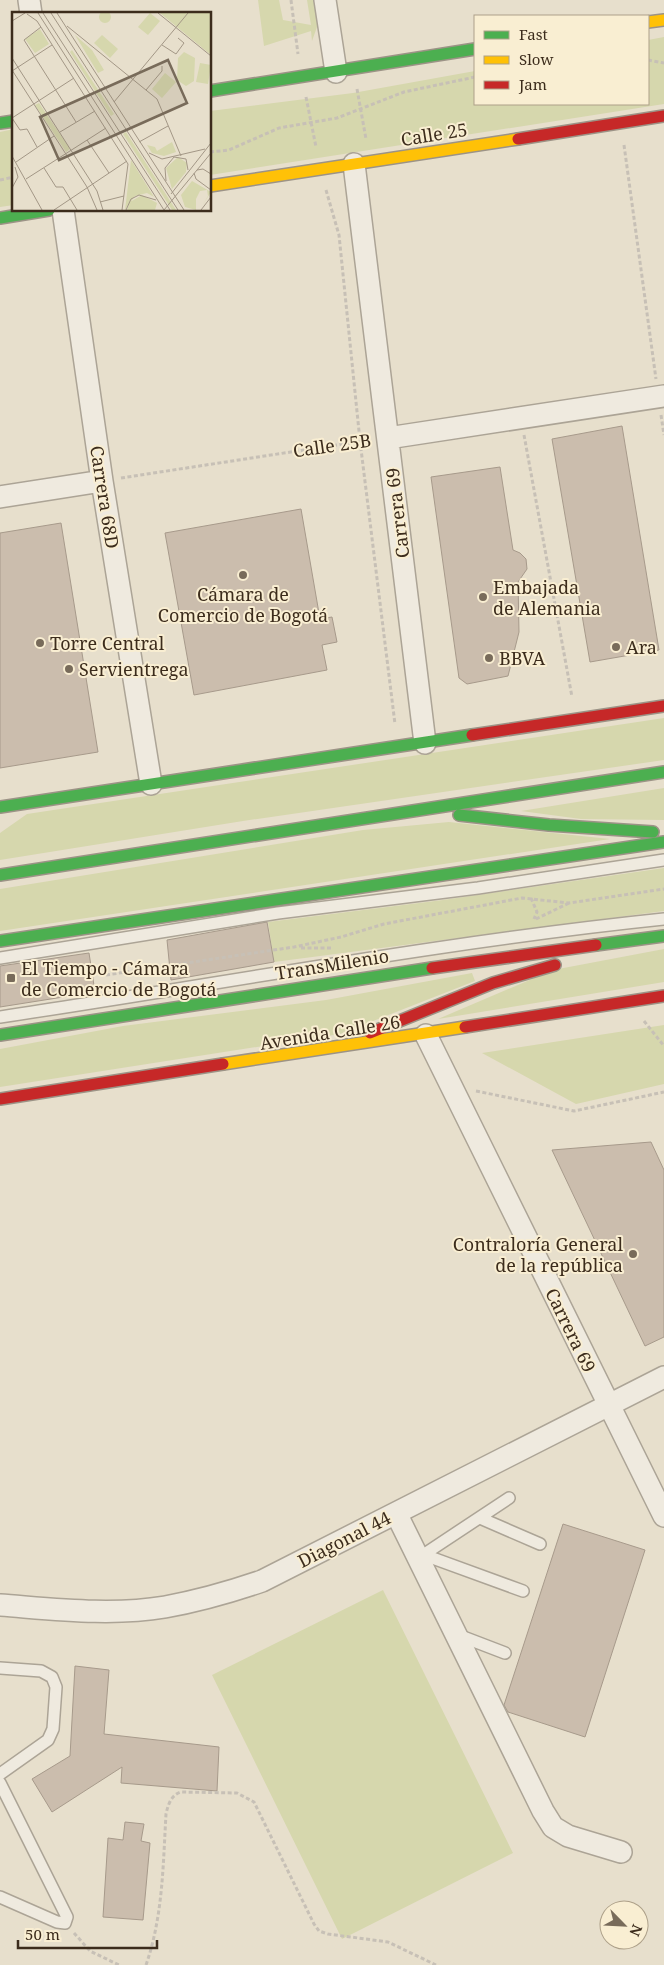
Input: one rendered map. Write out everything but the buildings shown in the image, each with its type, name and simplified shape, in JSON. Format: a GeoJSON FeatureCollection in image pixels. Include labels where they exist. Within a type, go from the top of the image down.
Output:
{"type":"FeatureCollection","features":[{"type":"Feature","properties":{"kind":"main road"},"geometry":{"type":"LineString","coordinates":[[649,22],[664,20]]}},
{"type":"Feature","properties":{"kind":"main road"},"geometry":{"type":"LineString","coordinates":[[211,90],[474,50]]}},
{"type":"Feature","properties":{"kind":"main road","name":"Calle 25"},"geometry":{"type":"LineString","coordinates":[[211,186],[664,116]]}},
{"type":"Feature","properties":{"kind":"main road"},"geometry":{"type":"LineString","coordinates":[[0,218],[43,211]]}},
{"type":"Feature","properties":{"kind":"main road"},"geometry":{"type":"LineString","coordinates":[[0,807],[664,706]]}},
{"type":"Feature","properties":{"kind":"main road"},"geometry":{"type":"LineString","coordinates":[[0,875],[664,772]]}},
{"type":"Feature","properties":{"kind":"main road"},"geometry":{"type":"LineString","coordinates":[[0,814],[12,805]]}},
{"type":"Feature","properties":{"kind":"main road"},"geometry":{"type":"LineString","coordinates":[[415,812],[642,833],[664,832]]}},
{"type":"Feature","properties":{"kind":"main road"},"geometry":{"type":"LineString","coordinates":[[0,941],[664,842]]}},
{"type":"Feature","properties":{"kind":"main road"},"geometry":{"type":"LineString","coordinates":[[0,1035],[370,976],[662,936]]}},
{"type":"Feature","properties":{"kind":"main road"},"geometry":{"type":"LineString","coordinates":[[332,1050],[493,983],[662,936]]}},
{"type":"Feature","properties":{"kind":"main road","name":"Avenida Calle 26"},"geometry":{"type":"LineString","coordinates":[[0,1099],[332,1050],[664,996]]}},
{"type":"Feature","properties":{"kind":"street"},"geometry":{"type":"LineString","coordinates":[[325,0],[345,70]]}},
{"type":"Feature","properties":{"kind":"street","name":"Carrera 69"},"geometry":{"type":"LineString","coordinates":[[362,163],[388,438],[425,743]]}},
{"type":"Feature","properties":{"kind":"street","name":"Carrera 68D"},"geometry":{"type":"LineString","coordinates":[[63,211],[102,481],[151,784]]}},
{"type":"Feature","properties":{"kind":"street","name":"Calle 25B"},"geometry":{"type":"LineString","coordinates":[[388,438],[661,397]]}},
{"type":"Feature","properties":{"kind":"street"},"geometry":{"type":"LineString","coordinates":[[0,497],[102,481]]}},
{"type":"Feature","properties":{"kind":"street","name":"Carrera 69"},"geometry":{"type":"LineString","coordinates":[[426,1035],[664,1516]]}},
{"type":"Feature","properties":{"kind":"street","name":"Diagonal 44"},"geometry":{"type":"LineString","coordinates":[[0,1605],[66,1610],[120,1610],[164,1607],[224,1594],[262,1581],[664,1377]]}},
{"type":"Feature","properties":{"kind":"street"},"geometry":{"type":"LineString","coordinates":[[396,1513],[419,1553],[456,1635],[543,1811],[553,1827],[568,1836],[621,1852]]}},
{"type":"Feature","properties":{"kind":"lane"},"geometry":{"type":"LineString","coordinates":[[0,958],[278,913],[478,888],[664,860]]}},
{"type":"Feature","properties":{"kind":"lane","name":"TransMilenio"},"geometry":{"type":"LineString","coordinates":[[0,1017],[427,949],[590,926],[664,918]]}},
{"type":"Feature","properties":{"kind":"lane"},"geometry":{"type":"LineString","coordinates":[[419,1553],[480,1518],[509,1498]]}},
{"type":"Feature","properties":{"kind":"lane"},"geometry":{"type":"LineString","coordinates":[[480,1518],[540,1544]]}},
{"type":"Feature","properties":{"kind":"lane"},"geometry":{"type":"LineString","coordinates":[[419,1553],[523,1591]]}},
{"type":"Feature","properties":{"kind":"lane"},"geometry":{"type":"LineString","coordinates":[[456,1635],[506,1653]]}},
{"type":"Feature","properties":{"kind":"lane"},"geometry":{"type":"LineString","coordinates":[[0,1668],[41,1671],[52,1677],[56,1687],[53,1729],[48,1740],[0,1774]]}},
{"type":"Feature","properties":{"kind":"lane"},"geometry":{"type":"LineString","coordinates":[[0,1783],[63,1905],[67,1917],[65,1923],[58,1922],[0,1897]]}},
{"type":"Feature","properties":{"kind":"path"},"geometry":{"type":"LineString","coordinates":[[291,0],[302,76],[320,169],[338,235],[360,441],[395,724]]}},
{"type":"Feature","properties":{"kind":"path"},"geometry":{"type":"LineString","coordinates":[[649,60],[664,64]]}},
{"type":"Feature","properties":{"kind":"path"},"geometry":{"type":"LineString","coordinates":[[345,70],[360,109],[362,163]]}},
{"type":"Feature","properties":{"kind":"path"},"geometry":{"type":"LineString","coordinates":[[211,152],[229,150],[279,128],[338,118],[404,92],[474,77]]}},
{"type":"Feature","properties":{"kind":"path"},"geometry":{"type":"LineString","coordinates":[[621,122],[661,397]]}},
{"type":"Feature","properties":{"kind":"path"},"geometry":{"type":"LineString","coordinates":[[521,418],[576,720]]}},
{"type":"Feature","properties":{"kind":"path","name":"Calle 25B"},"geometry":{"type":"LineString","coordinates":[[102,481],[388,438]]}},
{"type":"Feature","properties":{"kind":"path"},"geometry":{"type":"LineString","coordinates":[[106,975],[294,947],[341,937],[384,924],[531,898],[569,903],[664,889]]}},
{"type":"Feature","properties":{"kind":"path"},"geometry":{"type":"LineString","coordinates":[[531,898],[537,912],[534,920]]}},
{"type":"Feature","properties":{"kind":"path"},"geometry":{"type":"LineString","coordinates":[[642,1020],[664,1046]]}},
{"type":"Feature","properties":{"kind":"path"},"geometry":{"type":"LineString","coordinates":[[452,1086],[574,1111],[664,1092]]}},
{"type":"Feature","properties":{"kind":"path"},"geometry":{"type":"LineString","coordinates":[[146,1965],[154,1942],[160,1907],[166,1814],[175,1794],[181,1792],[237,1793],[254,1802],[319,1931],[328,1934],[388,1942],[436,1965]]}},
{"type":"Feature","properties":{"kind":"path"},"geometry":{"type":"LineString","coordinates":[[65,1923],[90,1951],[110,1963],[119,1965]]}},
{"type":"Feature","properties":{"kind":"green space"},"geometry":{"type":"Polygon","coordinates":[[[258,0],[279,0],[283,20],[311,25],[307,0],[316,0],[317,27],[312,41],[311,31],[264,46],[258,0]]]}},
{"type":"Feature","properties":{"kind":"green space"},"geometry":{"type":"Polygon","coordinates":[[[664,37],[664,104],[211,175],[211,111],[353,93],[474,71],[474,105],[649,105],[649,40],[664,37]]]}},
{"type":"Feature","properties":{"kind":"green space"},"geometry":{"type":"Polygon","coordinates":[[[12,129],[12,205],[0,207],[0,132],[12,129]]]}},
{"type":"Feature","properties":{"kind":"green space"},"geometry":{"type":"Polygon","coordinates":[[[664,718],[664,760],[243,821],[0,860],[0,833],[27,814],[664,718]]]}},
{"type":"Feature","properties":{"kind":"green space"},"geometry":{"type":"Polygon","coordinates":[[[664,788],[664,820],[581,819],[521,811],[664,788]]]}},
{"type":"Feature","properties":{"kind":"green space"},"geometry":{"type":"Polygon","coordinates":[[[449,822],[610,839],[0,931],[0,889],[363,830],[449,822]]]}},
{"type":"Feature","properties":{"kind":"green space"},"geometry":{"type":"Polygon","coordinates":[[[664,868],[664,911],[274,962],[268,922],[443,900],[664,868]]]}},
{"type":"Feature","properties":{"kind":"green space"},"geometry":{"type":"Polygon","coordinates":[[[664,949],[664,982],[438,1019],[553,970],[664,949]]]}},
{"type":"Feature","properties":{"kind":"green space"},"geometry":{"type":"Polygon","coordinates":[[[472,973],[475,981],[340,1034],[0,1087],[0,1049],[123,1026],[326,1000],[472,973]]]}},
{"type":"Feature","properties":{"kind":"green space"},"geometry":{"type":"Polygon","coordinates":[[[664,1025],[664,1084],[576,1104],[482,1053],[664,1025]]]}},
{"type":"Feature","properties":{"kind":"green space"},"geometry":{"type":"Polygon","coordinates":[[[383,1590],[513,1853],[342,1939],[212,1675],[383,1590]]]}},
{"type":"Feature","properties":{"kind":"traffic: fast"},"geometry":{"type":"LineString","coordinates":[[211,91],[474,49]]}},
{"type":"Feature","properties":{"kind":"traffic: fast"},"geometry":{"type":"LineString","coordinates":[[0,123],[12,121]]}},
{"type":"Feature","properties":{"kind":"traffic: fast"},"geometry":{"type":"LineString","coordinates":[[0,218],[43,211]]}},
{"type":"Feature","properties":{"kind":"traffic: fast"},"geometry":{"type":"LineString","coordinates":[[0,807],[472,735]]}},
{"type":"Feature","properties":{"kind":"traffic: fast"},"geometry":{"type":"LineString","coordinates":[[0,875],[664,772]]}},
{"type":"Feature","properties":{"kind":"traffic: fast"},"geometry":{"type":"LineString","coordinates":[[459,815],[549,825],[653,832]]}},
{"type":"Feature","properties":{"kind":"traffic: fast"},"geometry":{"type":"LineString","coordinates":[[0,941],[664,842]]}},
{"type":"Feature","properties":{"kind":"traffic: fast"},"geometry":{"type":"LineString","coordinates":[[596,945],[664,936]]}},
{"type":"Feature","properties":{"kind":"traffic: fast"},"geometry":{"type":"LineString","coordinates":[[0,1035],[432,968]]}},
{"type":"Feature","properties":{"kind":"traffic: slow"},"geometry":{"type":"LineString","coordinates":[[649,22],[664,20]]}},
{"type":"Feature","properties":{"kind":"traffic: slow"},"geometry":{"type":"LineString","coordinates":[[211,186],[518,139]]}},
{"type":"Feature","properties":{"kind":"traffic: slow"},"geometry":{"type":"LineString","coordinates":[[223,1064],[465,1027]]}},
{"type":"Feature","properties":{"kind":"traffic: jam"},"geometry":{"type":"LineString","coordinates":[[518,139],[664,116]]}},
{"type":"Feature","properties":{"kind":"traffic: jam"},"geometry":{"type":"LineString","coordinates":[[472,735],[664,706]]}},
{"type":"Feature","properties":{"kind":"traffic: jam"},"geometry":{"type":"LineString","coordinates":[[432,968],[596,945]]}},
{"type":"Feature","properties":{"kind":"traffic: jam"},"geometry":{"type":"LineString","coordinates":[[370,1033],[493,983],[555,965]]}},
{"type":"Feature","properties":{"kind":"traffic: jam"},"geometry":{"type":"LineString","coordinates":[[465,1027],[664,996]]}},
{"type":"Feature","properties":{"kind":"traffic: jam"},"geometry":{"type":"LineString","coordinates":[[0,1099],[223,1064]]}},
{"type":"Feature","properties":{"kind":"place","name":"Cámara de Comercio de Bogotá"},"geometry":{"type":"Point","coordinates":[243,575]}},
{"type":"Feature","properties":{"kind":"place","name":"Embajada de Alemania"},"geometry":{"type":"Point","coordinates":[483,597]}},
{"type":"Feature","properties":{"kind":"place","name":"Torre Central"},"geometry":{"type":"Point","coordinates":[40,643]}},
{"type":"Feature","properties":{"kind":"place","name":"Ara"},"geometry":{"type":"Point","coordinates":[616,647]}},
{"type":"Feature","properties":{"kind":"place","name":"BBVA"},"geometry":{"type":"Point","coordinates":[489,658]}},
{"type":"Feature","properties":{"kind":"place","name":"Servientrega"},"geometry":{"type":"Point","coordinates":[69,669]}},
{"type":"Feature","properties":{"kind":"place","name":"El Tiempo - Cámara de Comercio de Bogotá"},"geometry":{"type":"Point","coordinates":[11,978]}},
{"type":"Feature","properties":{"kind":"place","name":"Contraloría General de la república"},"geometry":{"type":"Point","coordinates":[633,1254]}}]}
